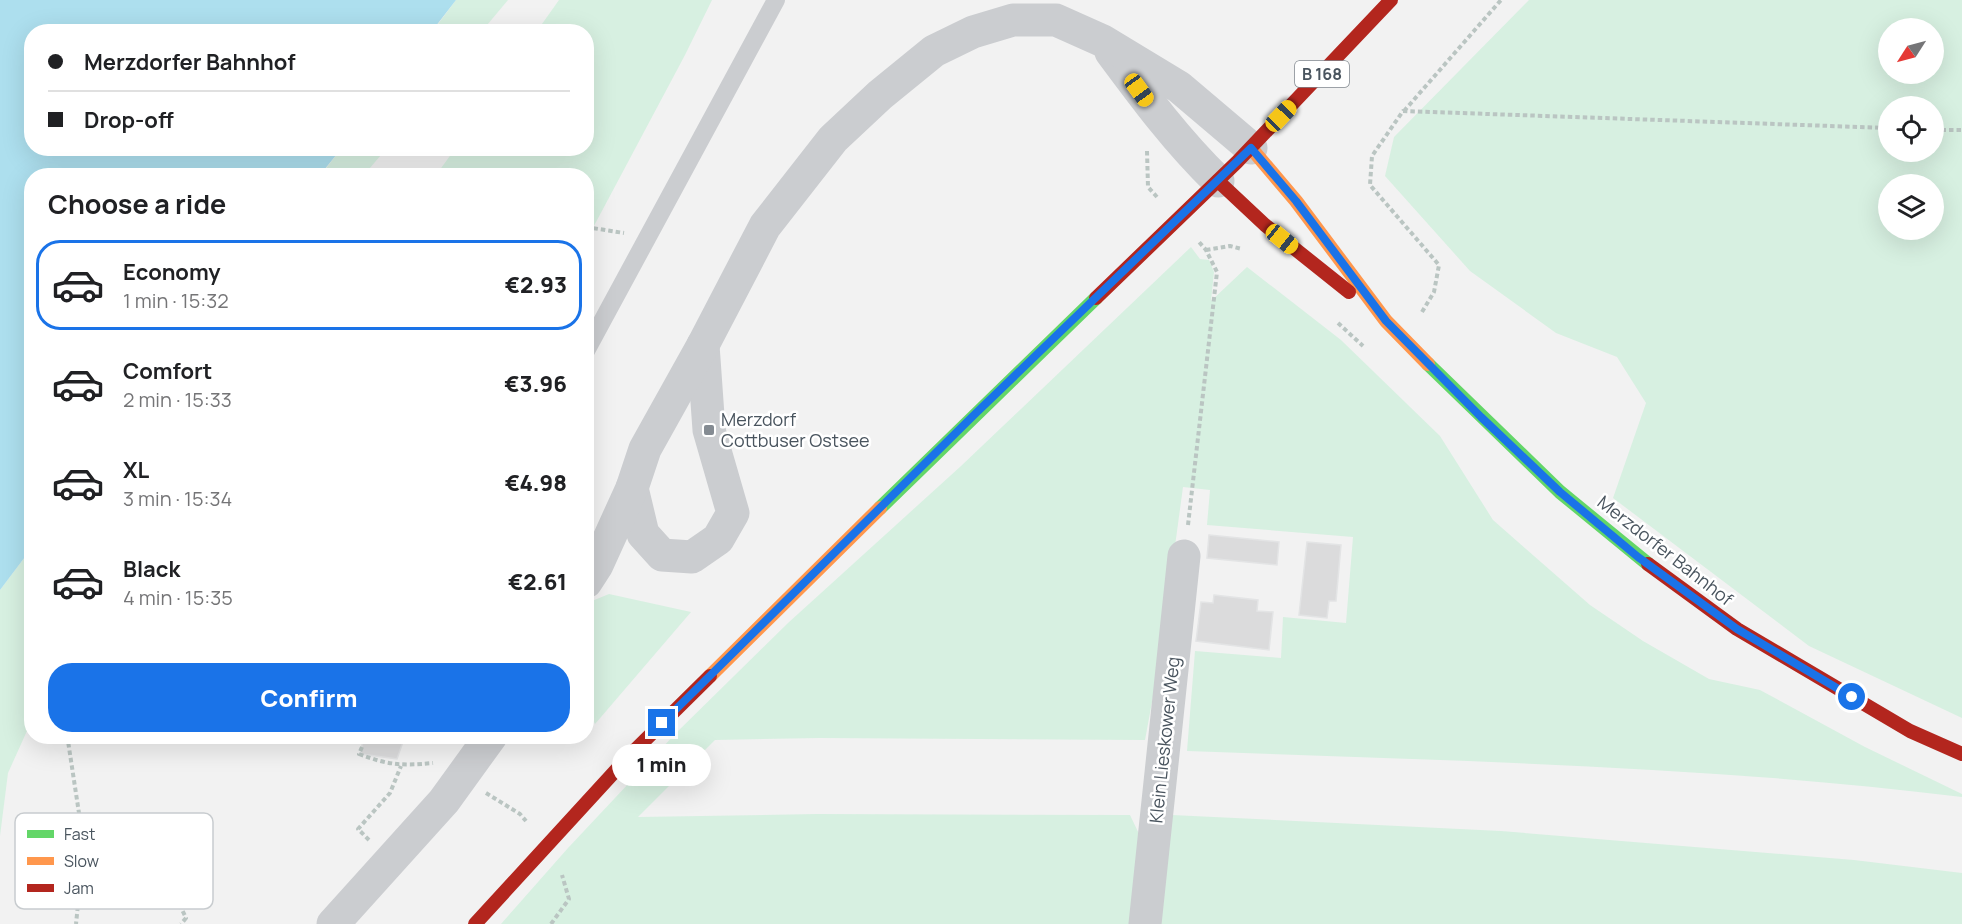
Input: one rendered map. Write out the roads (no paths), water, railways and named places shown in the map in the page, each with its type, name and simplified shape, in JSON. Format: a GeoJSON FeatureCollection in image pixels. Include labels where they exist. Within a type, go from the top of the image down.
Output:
{"type":"FeatureCollection","features":[{"type":"Feature","properties":{"kind":"main road","name":"B 168"},"geometry":{"type":"LineString","coordinates":[[475,924],[629,756],[974,415],[1218,181],[1391,0]]}},
{"type":"Feature","properties":{"kind":"main road"},"geometry":{"type":"LineString","coordinates":[[1251,148],[1296,201],[1386,321]]}},
{"type":"Feature","properties":{"kind":"main road"},"geometry":{"type":"LineString","coordinates":[[1218,181],[1265,225],[1386,321]]}},
{"type":"Feature","properties":{"kind":"main road","name":"Merzdorfer Bahnhof"},"geometry":{"type":"LineString","coordinates":[[1386,321],[1560,492],[1638,557],[1737,629],[1910,731],[1962,754]]}},
{"type":"Feature","properties":{"kind":"street"},"geometry":{"type":"LineString","coordinates":[[594,570],[632,488],[645,448],[703,345],[765,226],[833,139],[880,95],[934,51],[1010,10],[1056,20],[1103,41],[1179,87],[1251,148]]}},
{"type":"Feature","properties":{"kind":"street"},"geometry":{"type":"LineString","coordinates":[[1103,41],[1163,123],[1188,152],[1218,181]]}},
{"type":"Feature","properties":{"kind":"street"},"geometry":{"type":"LineString","coordinates":[[632,488],[643,534],[662,555],[692,558],[718,539],[733,513],[709,430],[703,345]]}},
{"type":"Feature","properties":{"kind":"street","name":"Klein Lieskower Weg"},"geometry":{"type":"LineString","coordinates":[[1144,924],[1184,556]]}},
{"type":"Feature","properties":{"kind":"street"},"geometry":{"type":"LineString","coordinates":[[333,924],[463,778],[485,744]]}},
{"type":"Feature","properties":{"kind":"lane"},"geometry":{"type":"LineString","coordinates":[[594,336],[776,0]]}},
{"type":"Feature","properties":{"kind":"water"},"geometry":{"type":"Polygon","coordinates":[[[0,0],[456,0],[437,24],[24,24],[24,156],[335,156],[326,168],[24,168],[24,558],[0,590],[0,0]]]}},
{"type":"Feature","properties":{"kind":"place","name":"Merzdorf Cottbuser Ostsee"},"geometry":{"type":"Point","coordinates":[709,430]}}]}
